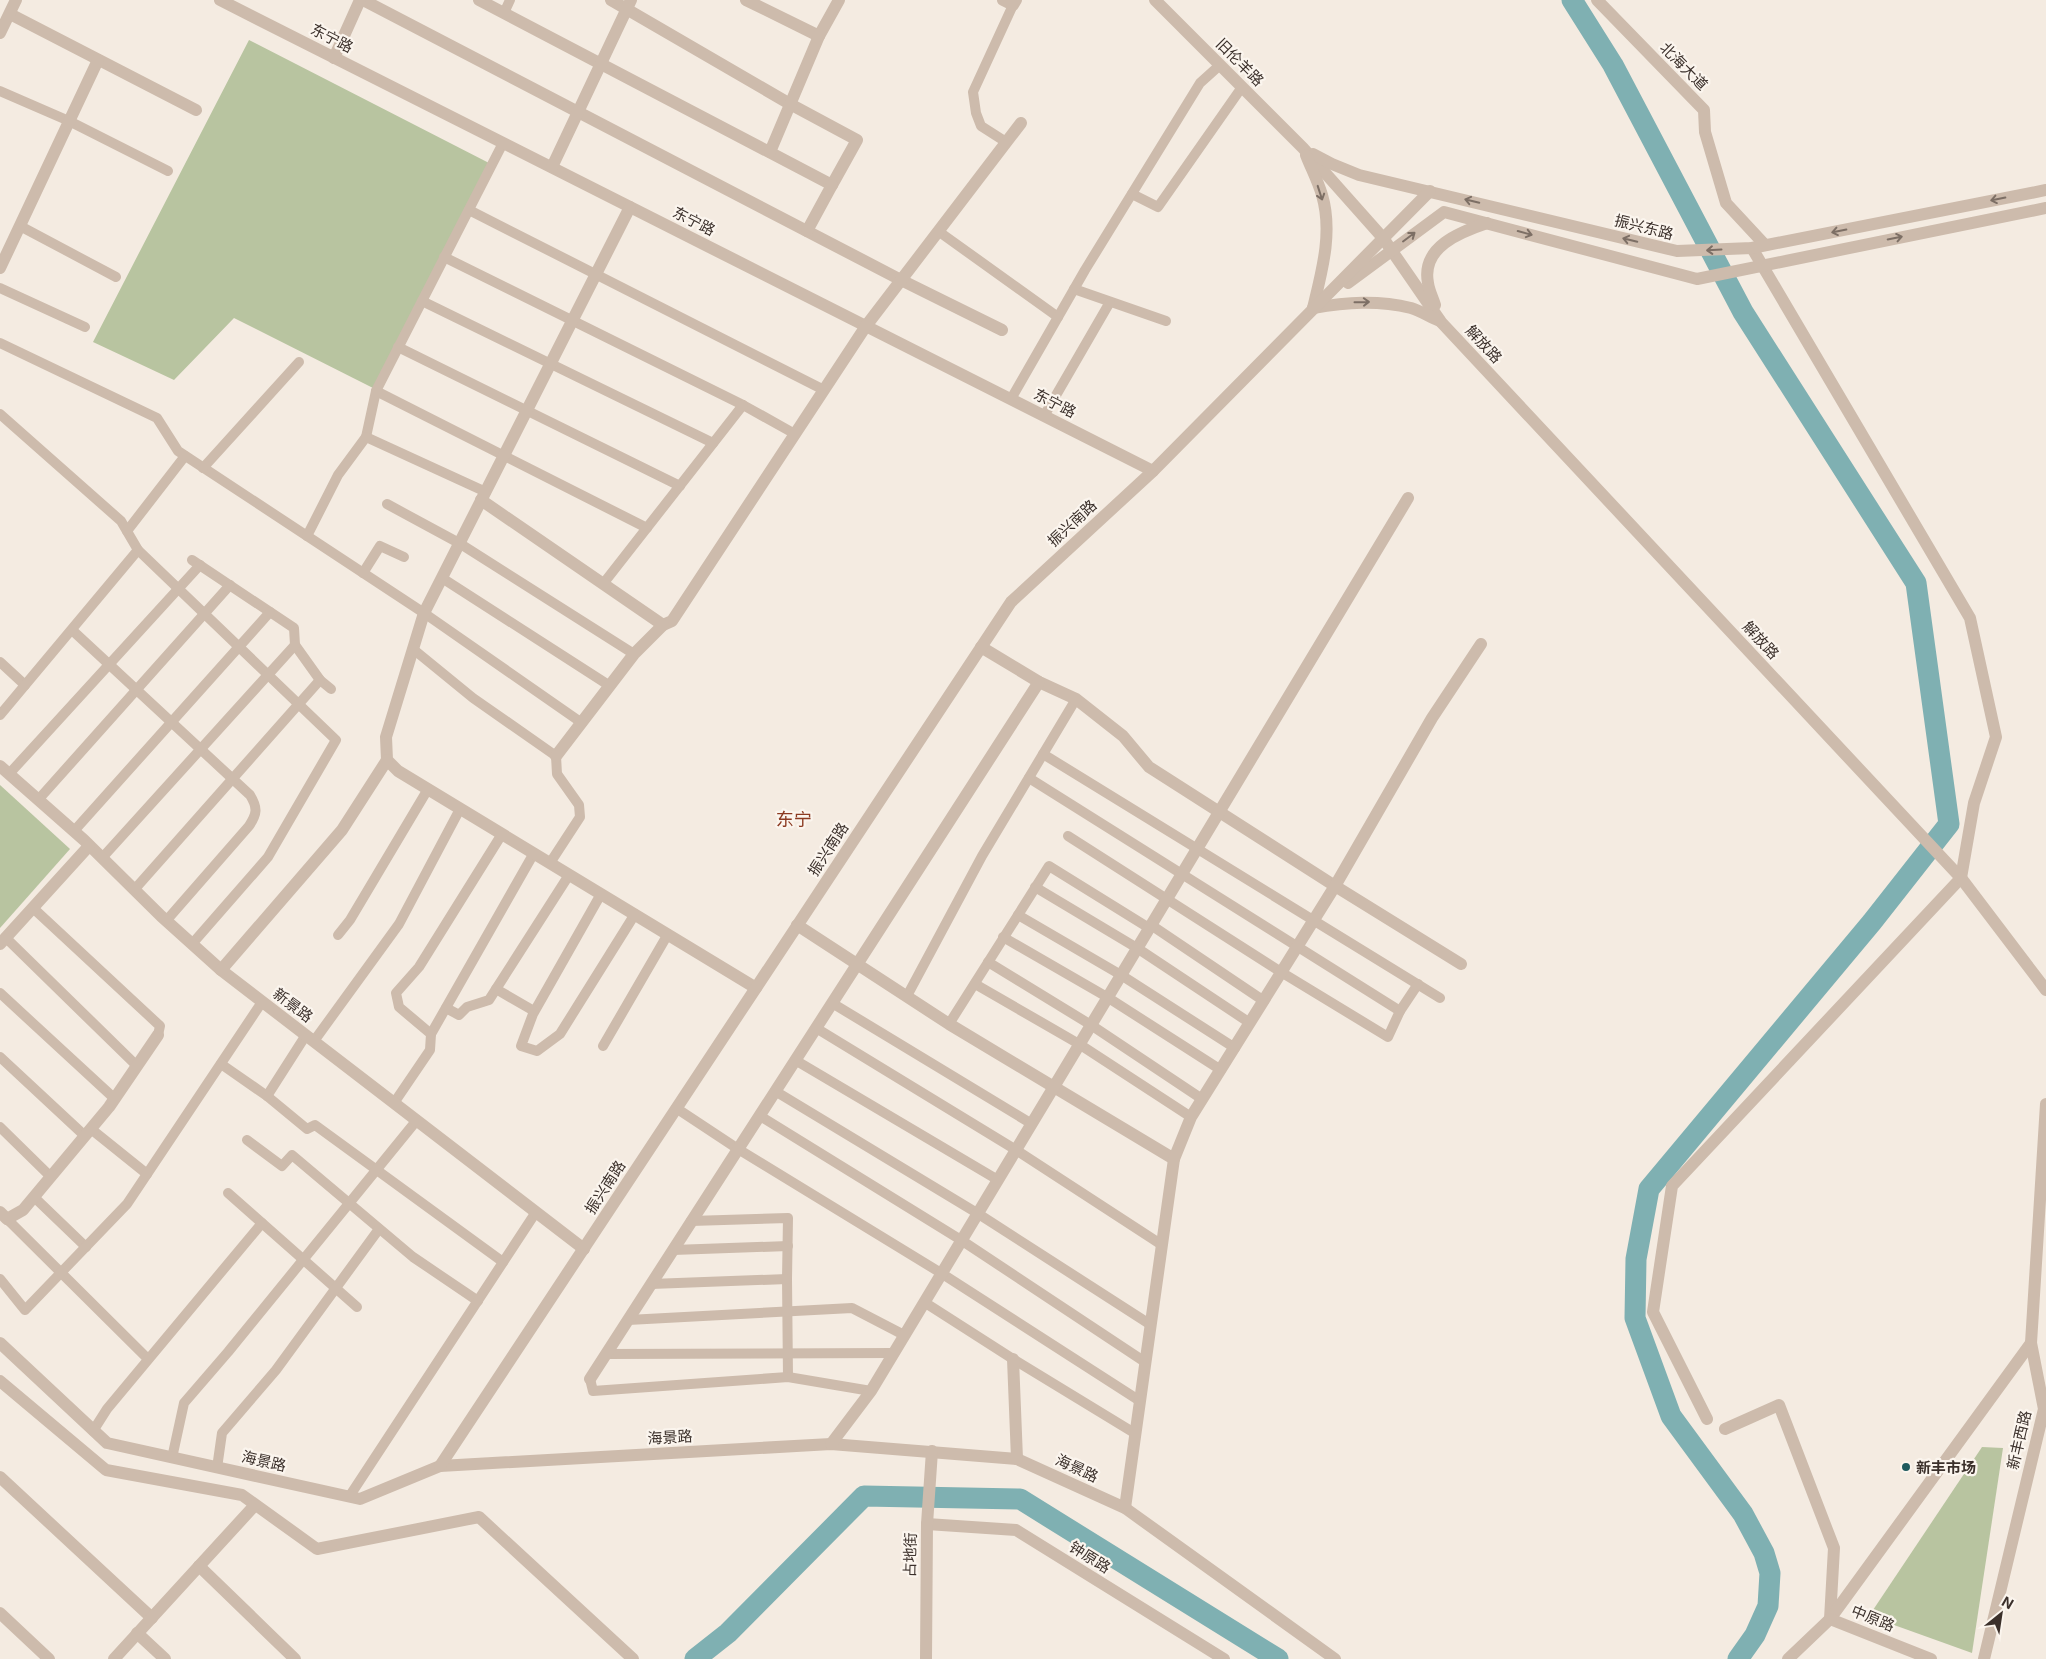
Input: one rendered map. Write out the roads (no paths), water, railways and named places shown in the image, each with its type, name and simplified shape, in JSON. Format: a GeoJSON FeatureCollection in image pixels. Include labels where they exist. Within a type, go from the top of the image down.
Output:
{"type":"FeatureCollection","features":[{"type":"Feature","properties":{"kind":"street"},"geometry":{"type":"LineString","coordinates":[[0,33],[16,0]]}},
{"type":"Feature","properties":{"kind":"street","name":"东宁路"},"geometry":{"type":"LineString","coordinates":[[220,0],[1153,470]]}},
{"type":"Feature","properties":{"kind":"street"},"geometry":{"type":"LineString","coordinates":[[334,58],[362,0],[901,280],[1002,330]]}},
{"type":"Feature","properties":{"kind":"street"},"geometry":{"type":"LineString","coordinates":[[479,0],[832,185]]}},
{"type":"Feature","properties":{"kind":"street"},"geometry":{"type":"LineString","coordinates":[[611,0],[629,4],[790,104],[857,140],[807,231]]}},
{"type":"Feature","properties":{"kind":"street"},"geometry":{"type":"LineString","coordinates":[[746,0],[819,36]]}},
{"type":"Feature","properties":{"kind":"street"},"geometry":{"type":"LineString","coordinates":[[770,152],[819,36],[839,0]]}},
{"type":"Feature","properties":{"kind":"street","name":"旧伦羊路"},"geometry":{"type":"LineString","coordinates":[[1155,0],[1303,148]]}},
{"type":"Feature","properties":{"kind":"street","name":"北海大道"},"geometry":{"type":"LineString","coordinates":[[1597,0],[1704,110],[1705,132],[1726,203],[1758,247],[1762,265],[1970,618],[1996,737],[1974,803],[1961,878]]}},
{"type":"Feature","properties":{"kind":"street"},"geometry":{"type":"LineString","coordinates":[[552,167],[629,4]]}},
{"type":"Feature","properties":{"kind":"street"},"geometry":{"type":"LineString","coordinates":[[10,14],[196,110]]}},
{"type":"Feature","properties":{"kind":"street"},"geometry":{"type":"LineString","coordinates":[[0,268],[98,60]]}},
{"type":"Feature","properties":{"kind":"street"},"geometry":{"type":"LineString","coordinates":[[556,756],[634,654],[663,625],[672,621],[866,326],[1021,123]]}},
{"type":"Feature","properties":{"kind":"street"},"geometry":{"type":"LineString","coordinates":[[1303,148],[1383,238],[1441,322]]}},
{"type":"Feature","properties":{"kind":"street"},"geometry":{"type":"LineString","coordinates":[[1303,148],[1322,195],[1327,220],[1323,272],[1314,308]]}},
{"type":"Feature","properties":{"kind":"street","name":"振兴东路"},"geometry":{"type":"LineString","coordinates":[[1303,148],[1332,164],[1359,175],[1677,251],[1758,247],[2046,190]]}},
{"type":"Feature","properties":{"kind":"street"},"geometry":{"type":"LineString","coordinates":[[1314,308],[1430,191]]}},
{"type":"Feature","properties":{"kind":"street"},"geometry":{"type":"LineString","coordinates":[[221,970],[342,830],[387,760],[386,737],[424,613],[630,207]]}},
{"type":"Feature","properties":{"kind":"street"},"geometry":{"type":"LineString","coordinates":[[1314,308],[1444,212],[1697,279],[2046,208]]}},
{"type":"Feature","properties":{"kind":"street"},"geometry":{"type":"LineString","coordinates":[[1441,322],[1428,283],[1428,270],[1433,256],[1445,242],[1461,232],[1487,223]]}},
{"type":"Feature","properties":{"kind":"street"},"geometry":{"type":"LineString","coordinates":[[1314,308],[1344,303],[1379,302],[1413,309],[1441,322]]}},
{"type":"Feature","properties":{"kind":"street","name":"振兴南路"},"geometry":{"type":"LineString","coordinates":[[440,1466],[1011,602],[1153,470],[1314,308]]}},
{"type":"Feature","properties":{"kind":"street","name":"解放路"},"geometry":{"type":"LineString","coordinates":[[1441,322],[1961,878],[2046,990]]}},
{"type":"Feature","properties":{"kind":"street"},"geometry":{"type":"LineString","coordinates":[[483,496],[603,584],[663,625]]}},
{"type":"Feature","properties":{"kind":"street"},"geometry":{"type":"LineString","coordinates":[[831,1444],[871,1391],[1408,498]]}},
{"type":"Feature","properties":{"kind":"street"},"geometry":{"type":"LineString","coordinates":[[1125,1508],[1174,1159],[1191,1117],[1314,921],[1432,718],[1481,644]]}},
{"type":"Feature","properties":{"kind":"street"},"geometry":{"type":"LineString","coordinates":[[981,646],[1039,682],[1076,700],[1123,736],[1150,767],[1335,886],[1461,964]]}},
{"type":"Feature","properties":{"kind":"street"},"geometry":{"type":"LineString","coordinates":[[590,1379],[1039,682]]}},
{"type":"Feature","properties":{"kind":"street"},"geometry":{"type":"LineString","coordinates":[[387,760],[398,771],[756,988]]}},
{"type":"Feature","properties":{"kind":"street","name":"新景路"},"geometry":{"type":"LineString","coordinates":[[4,770],[74,831],[166,921],[221,970],[584,1249]]}},
{"type":"Feature","properties":{"kind":"street"},"geometry":{"type":"LineString","coordinates":[[3,941],[90,846]]}},
{"type":"Feature","properties":{"kind":"street"},"geometry":{"type":"LineString","coordinates":[[1707,1419],[1653,1312],[1672,1186],[1961,878]]}},
{"type":"Feature","properties":{"kind":"street"},"geometry":{"type":"LineString","coordinates":[[798,924],[949,1024],[1174,1159]]}},
{"type":"Feature","properties":{"kind":"street"},"geometry":{"type":"LineString","coordinates":[[4,1215],[23,1210],[88,1133],[158,1035]]}},
{"type":"Feature","properties":{"kind":"street","name":"新丰西路"},"geometry":{"type":"LineString","coordinates":[[1984,1659],[2044,1409],[2032,1343],[2046,1104]]}},
{"type":"Feature","properties":{"kind":"street","name":"海景路"},"geometry":{"type":"LineString","coordinates":[[0,1342],[107,1443],[360,1499],[440,1466],[831,1444],[1017,1459],[1125,1508],[1335,1659]]}},
{"type":"Feature","properties":{"kind":"street"},"geometry":{"type":"LineString","coordinates":[[1830,1618],[2032,1343]]}},
{"type":"Feature","properties":{"kind":"street"},"geometry":{"type":"LineString","coordinates":[[1013,1359],[1017,1459]]}},
{"type":"Feature","properties":{"kind":"street"},"geometry":{"type":"LineString","coordinates":[[0,1381],[106,1470],[242,1495],[317,1549],[479,1518],[633,1659]]}},
{"type":"Feature","properties":{"kind":"street"},"geometry":{"type":"LineString","coordinates":[[1725,1429],[1779,1405],[1834,1548],[1830,1618]]}},
{"type":"Feature","properties":{"kind":"street","name":"占地街"},"geometry":{"type":"LineString","coordinates":[[926,1659],[927,1524],[932,1451]]}},
{"type":"Feature","properties":{"kind":"street"},"geometry":{"type":"LineString","coordinates":[[0,1477],[152,1618]]}},
{"type":"Feature","properties":{"kind":"street"},"geometry":{"type":"LineString","coordinates":[[114,1659],[256,1505]]}},
{"type":"Feature","properties":{"kind":"street","name":"钟原路"},"geometry":{"type":"LineString","coordinates":[[927,1524],[1016,1530],[1224,1659]]}},
{"type":"Feature","properties":{"kind":"street"},"geometry":{"type":"LineString","coordinates":[[199,1566],[295,1659]]}},
{"type":"Feature","properties":{"kind":"street"},"geometry":{"type":"LineString","coordinates":[[0,1613],[49,1659]]}},
{"type":"Feature","properties":{"kind":"street","name":"中原路"},"geometry":{"type":"LineString","coordinates":[[1788,1659],[1830,1618],[1931,1659]]}},
{"type":"Feature","properties":{"kind":"street"},"geometry":{"type":"LineString","coordinates":[[137,1634],[165,1659]]}},
{"type":"Feature","properties":{"kind":"lane"},"geometry":{"type":"LineString","coordinates":[[504,13],[510,0]]}},
{"type":"Feature","properties":{"kind":"lane"},"geometry":{"type":"LineString","coordinates":[[1006,142],[981,126],[976,113],[974,92],[1010,2]]}},
{"type":"Feature","properties":{"kind":"lane"},"geometry":{"type":"LineString","coordinates":[[1011,399],[1074,289],[1200,83],[1220,65]]}},
{"type":"Feature","properties":{"kind":"lane"},"geometry":{"type":"LineString","coordinates":[[1132,194],[1158,208],[1242,86]]}},
{"type":"Feature","properties":{"kind":"lane"},"geometry":{"type":"LineString","coordinates":[[0,91],[69,121],[168,171]]}},
{"type":"Feature","properties":{"kind":"lane"},"geometry":{"type":"LineString","coordinates":[[306,536],[338,475],[366,436],[376,391],[503,143]]}},
{"type":"Feature","properties":{"kind":"lane"},"geometry":{"type":"LineString","coordinates":[[469,210],[824,390]]}},
{"type":"Feature","properties":{"kind":"lane"},"geometry":{"type":"LineString","coordinates":[[20,226],[116,277]]}},
{"type":"Feature","properties":{"kind":"lane"},"geometry":{"type":"LineString","coordinates":[[938,231],[1058,316]]}},
{"type":"Feature","properties":{"kind":"lane"},"geometry":{"type":"LineString","coordinates":[[444,257],[743,404],[795,434]]}},
{"type":"Feature","properties":{"kind":"lane"},"geometry":{"type":"LineString","coordinates":[[0,288],[85,327]]}},
{"type":"Feature","properties":{"kind":"lane"},"geometry":{"type":"LineString","coordinates":[[1074,289],[1166,321]]}},
{"type":"Feature","properties":{"kind":"lane"},"geometry":{"type":"LineString","coordinates":[[422,301],[713,443]]}},
{"type":"Feature","properties":{"kind":"lane"},"geometry":{"type":"LineString","coordinates":[[1044,416],[1110,302]]}},
{"type":"Feature","properties":{"kind":"lane"},"geometry":{"type":"LineString","coordinates":[[0,343],[157,418],[178,451],[424,613],[582,723]]}},
{"type":"Feature","properties":{"kind":"lane"},"geometry":{"type":"LineString","coordinates":[[398,347],[680,486]]}},
{"type":"Feature","properties":{"kind":"lane"},"geometry":{"type":"LineString","coordinates":[[203,468],[299,362]]}},
{"type":"Feature","properties":{"kind":"lane"},"geometry":{"type":"LineString","coordinates":[[376,391],[647,528]]}},
{"type":"Feature","properties":{"kind":"lane"},"geometry":{"type":"LineString","coordinates":[[603,584],[743,404]]}},
{"type":"Feature","properties":{"kind":"lane"},"geometry":{"type":"LineString","coordinates":[[0,414],[121,521],[138,550],[336,740],[268,857],[192,944]]}},
{"type":"Feature","properties":{"kind":"lane"},"geometry":{"type":"LineString","coordinates":[[366,436],[483,496]]}},
{"type":"Feature","properties":{"kind":"lane"},"geometry":{"type":"LineString","coordinates":[[127,531],[185,456]]}},
{"type":"Feature","properties":{"kind":"lane"},"geometry":{"type":"LineString","coordinates":[[387,504],[459,543],[634,654]]}},
{"type":"Feature","properties":{"kind":"lane"},"geometry":{"type":"LineString","coordinates":[[364,573],[380,546],[404,557]]}},
{"type":"Feature","properties":{"kind":"lane"},"geometry":{"type":"LineString","coordinates":[[0,715],[138,550]]}},
{"type":"Feature","properties":{"kind":"lane"},"geometry":{"type":"LineString","coordinates":[[4,770],[109,664],[179,589],[196,563],[294,628],[294,645],[320,680],[331,689]]}},
{"type":"Feature","properties":{"kind":"lane"},"geometry":{"type":"LineString","coordinates":[[442,578],[610,686]]}},
{"type":"Feature","properties":{"kind":"lane"},"geometry":{"type":"LineString","coordinates":[[38,800],[230,585]]}},
{"type":"Feature","properties":{"kind":"lane"},"geometry":{"type":"LineString","coordinates":[[74,831],[270,612]]}},
{"type":"Feature","properties":{"kind":"lane"},"geometry":{"type":"LineString","coordinates":[[72,630],[250,796],[256,807],[255,818],[166,921]]}},
{"type":"Feature","properties":{"kind":"lane"},"geometry":{"type":"LineString","coordinates":[[102,858],[294,645]]}},
{"type":"Feature","properties":{"kind":"lane"},"geometry":{"type":"LineString","coordinates":[[413,649],[473,698],[556,756],[557,774],[579,805],[580,817],[550,863]]}},
{"type":"Feature","properties":{"kind":"lane"},"geometry":{"type":"LineString","coordinates":[[0,662],[25,685]]}},
{"type":"Feature","properties":{"kind":"lane"},"geometry":{"type":"LineString","coordinates":[[134,890],[320,680]]}},
{"type":"Feature","properties":{"kind":"lane"},"geometry":{"type":"LineString","coordinates":[[907,996],[982,856],[1076,700]]}},
{"type":"Feature","properties":{"kind":"lane"},"geometry":{"type":"LineString","coordinates":[[1043,754],[1440,998]]}},
{"type":"Feature","properties":{"kind":"lane"},"geometry":{"type":"LineString","coordinates":[[1029,778],[1400,1011]]}},
{"type":"Feature","properties":{"kind":"lane"},"geometry":{"type":"LineString","coordinates":[[338,935],[350,920],[428,789]]}},
{"type":"Feature","properties":{"kind":"lane"},"geometry":{"type":"LineString","coordinates":[[267,1096],[399,924],[460,809]]}},
{"type":"Feature","properties":{"kind":"lane"},"geometry":{"type":"LineString","coordinates":[[431,1034],[399,1007],[396,993],[419,967],[502,834]]}},
{"type":"Feature","properties":{"kind":"lane"},"geometry":{"type":"LineString","coordinates":[[1068,836],[1281,972],[1388,1037],[1400,1011],[1418,984]]}},
{"type":"Feature","properties":{"kind":"lane"},"geometry":{"type":"LineString","coordinates":[[394,1103],[430,1050],[431,1034],[534,853]]}},
{"type":"Feature","properties":{"kind":"lane"},"geometry":{"type":"LineString","coordinates":[[949,1024],[1048,866],[1149,928],[1154,927],[1264,1001]]}},
{"type":"Feature","properties":{"kind":"lane"},"geometry":{"type":"LineString","coordinates":[[446,1008],[459,1015],[467,1008],[489,1000],[569,874]]}},
{"type":"Feature","properties":{"kind":"lane"},"geometry":{"type":"LineString","coordinates":[[1035,887],[1137,948],[1250,1023]]}},
{"type":"Feature","properties":{"kind":"lane"},"geometry":{"type":"LineString","coordinates":[[601,894],[534,1011],[521,1046],[537,1051],[560,1034],[635,914]]}},
{"type":"Feature","properties":{"kind":"lane"},"geometry":{"type":"LineString","coordinates":[[33,908],[160,1026],[158,1035]]}},
{"type":"Feature","properties":{"kind":"lane"},"geometry":{"type":"LineString","coordinates":[[1018,915],[1121,975],[1235,1048]]}},
{"type":"Feature","properties":{"kind":"lane"},"geometry":{"type":"LineString","coordinates":[[603,1046],[668,934]]}},
{"type":"Feature","properties":{"kind":"lane"},"geometry":{"type":"LineString","coordinates":[[1004,937],[1107,998],[1220,1070]]}},
{"type":"Feature","properties":{"kind":"lane"},"geometry":{"type":"LineString","coordinates":[[3,941],[137,1066]]}},
{"type":"Feature","properties":{"kind":"lane"},"geometry":{"type":"LineString","coordinates":[[988,962],[1091,1024],[1202,1099]]}},
{"type":"Feature","properties":{"kind":"lane"},"geometry":{"type":"LineString","coordinates":[[974,984],[1079,1044],[1191,1117]]}},
{"type":"Feature","properties":{"kind":"lane"},"geometry":{"type":"LineString","coordinates":[[496,989],[534,1011]]}},
{"type":"Feature","properties":{"kind":"lane"},"geometry":{"type":"LineString","coordinates":[[0,993],[114,1099]]}},
{"type":"Feature","properties":{"kind":"lane"},"geometry":{"type":"LineString","coordinates":[[0,1279],[25,1310],[127,1204],[262,1002]]}},
{"type":"Feature","properties":{"kind":"lane"},"geometry":{"type":"LineString","coordinates":[[832,1003],[1032,1124]]}},
{"type":"Feature","properties":{"kind":"lane"},"geometry":{"type":"LineString","coordinates":[[816,1028],[1016,1150],[1162,1245]]}},
{"type":"Feature","properties":{"kind":"lane"},"geometry":{"type":"LineString","coordinates":[[0,1057],[88,1133],[147,1174]]}},
{"type":"Feature","properties":{"kind":"lane"},"geometry":{"type":"LineString","coordinates":[[796,1060],[998,1180]]}},
{"type":"Feature","properties":{"kind":"lane"},"geometry":{"type":"LineString","coordinates":[[220,1064],[267,1096],[307,1129],[315,1125],[503,1262]]}},
{"type":"Feature","properties":{"kind":"lane"},"geometry":{"type":"LineString","coordinates":[[775,1091],[978,1213],[1151,1325]]}},
{"type":"Feature","properties":{"kind":"lane"},"geometry":{"type":"LineString","coordinates":[[676,1108],[738,1149],[942,1273],[1140,1401]]}},
{"type":"Feature","properties":{"kind":"lane"},"geometry":{"type":"LineString","coordinates":[[760,1116],[961,1240],[1145,1362]]}},
{"type":"Feature","properties":{"kind":"lane"},"geometry":{"type":"LineString","coordinates":[[172,1458],[184,1403],[416,1120]]}},
{"type":"Feature","properties":{"kind":"lane"},"geometry":{"type":"LineString","coordinates":[[0,1128],[51,1177]]}},
{"type":"Feature","properties":{"kind":"lane"},"geometry":{"type":"LineString","coordinates":[[247,1140],[282,1166],[292,1155],[413,1257],[478,1301]]}},
{"type":"Feature","properties":{"kind":"lane"},"geometry":{"type":"LineString","coordinates":[[228,1194],[356,1307]]}},
{"type":"Feature","properties":{"kind":"lane"},"geometry":{"type":"LineString","coordinates":[[34,1197],[86,1247]]}},
{"type":"Feature","properties":{"kind":"lane"},"geometry":{"type":"LineString","coordinates":[[349,1497],[536,1212]]}},
{"type":"Feature","properties":{"kind":"lane"},"geometry":{"type":"LineString","coordinates":[[4,1215],[148,1359]]}},
{"type":"Feature","properties":{"kind":"lane"},"geometry":{"type":"LineString","coordinates":[[692,1221],[788,1218],[788,1377]]}},
{"type":"Feature","properties":{"kind":"lane"},"geometry":{"type":"LineString","coordinates":[[93,1431],[106,1409],[262,1223]]}},
{"type":"Feature","properties":{"kind":"lane"},"geometry":{"type":"LineString","coordinates":[[217,1468],[222,1433],[276,1370],[379,1229]]}},
{"type":"Feature","properties":{"kind":"lane"},"geometry":{"type":"LineString","coordinates":[[673,1250],[788,1246]]}},
{"type":"Feature","properties":{"kind":"lane"},"geometry":{"type":"LineString","coordinates":[[651,1284],[787,1280]]}},
{"type":"Feature","properties":{"kind":"lane"},"geometry":{"type":"LineString","coordinates":[[924,1302],[1136,1434]]}},
{"type":"Feature","properties":{"kind":"lane"},"geometry":{"type":"LineString","coordinates":[[628,1320],[852,1308],[904,1335]]}},
{"type":"Feature","properties":{"kind":"lane"},"geometry":{"type":"LineString","coordinates":[[606,1354],[893,1353]]}},
{"type":"Feature","properties":{"kind":"lane"},"geometry":{"type":"LineString","coordinates":[[590,1379],[593,1391],[788,1377],[871,1391]]}},
{"type":"Feature","properties":{"kind":"waterway"},"geometry":{"type":"LineString","coordinates":[[1572,0],[1613,65],[1743,312],[1916,583],[1949,824],[1872,922],[1649,1189],[1636,1259],[1635,1318],[1671,1416],[1743,1514],[1764,1553],[1770,1573],[1768,1606],[1755,1635],[1738,1659]]}},
{"type":"Feature","properties":{"kind":"waterway"},"geometry":{"type":"LineString","coordinates":[[695,1659],[728,1633],[864,1496],[1020,1499],[1278,1659]]}},
{"type":"Feature","properties":{"kind":"place","name":"新丰市场"},"geometry":{"type":"Point","coordinates":[1906,1467]}},
{"type":"Feature","properties":{"kind":"district","name":"东宁"},"geometry":{"type":"Point","coordinates":[794,819]}}]}
